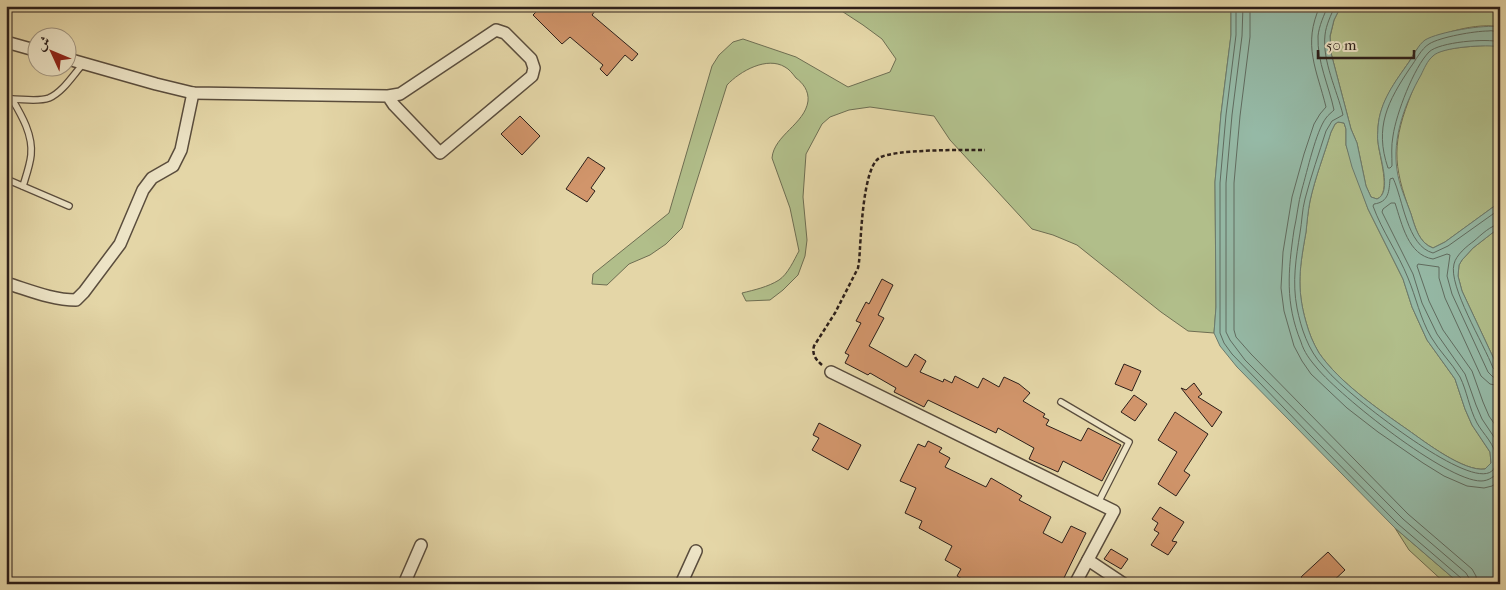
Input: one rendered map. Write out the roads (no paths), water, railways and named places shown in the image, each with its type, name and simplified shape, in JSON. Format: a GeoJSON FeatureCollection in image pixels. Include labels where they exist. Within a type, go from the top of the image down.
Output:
{"type":"FeatureCollection","features":[{"type":"Feature","properties":{"kind":"street"},"geometry":{"type":"LineString","coordinates":[[78,62],[193,93],[388,96],[400,94],[496,30],[505,33],[531,59],[534,68],[532,76],[440,153],[388,96]]}},
{"type":"Feature","properties":{"kind":"street"},"geometry":{"type":"LineString","coordinates":[[6,42],[28,48]]}},
{"type":"Feature","properties":{"kind":"street"},"geometry":{"type":"LineString","coordinates":[[6,283],[65,300],[76,300],[84,292],[120,244],[143,190],[152,178],[173,166],[181,150],[193,93]]}},
{"type":"Feature","properties":{"kind":"street"},"geometry":{"type":"LineString","coordinates":[[831,372],[1114,511],[1075,584]]}},
{"type":"Feature","properties":{"kind":"street"},"geometry":{"type":"LineString","coordinates":[[404,584],[421,545]]}},
{"type":"Feature","properties":{"kind":"street"},"geometry":{"type":"LineString","coordinates":[[681,584],[696,551]]}},
{"type":"Feature","properties":{"kind":"street"},"geometry":{"type":"LineString","coordinates":[[1088,560],[1124,584]]}},
{"type":"Feature","properties":{"kind":"lane"},"geometry":{"type":"LineString","coordinates":[[9,98],[40,100],[48,98],[59,91],[83,64]]}},
{"type":"Feature","properties":{"kind":"lane"},"geometry":{"type":"LineString","coordinates":[[9,98],[22,116],[30,138],[31,155],[23,186]]}},
{"type":"Feature","properties":{"kind":"lane"},"geometry":{"type":"LineString","coordinates":[[6,179],[69,206]]}},
{"type":"Feature","properties":{"kind":"lane"},"geometry":{"type":"LineString","coordinates":[[1061,402],[1129,442],[1098,503]]}},
{"type":"Feature","properties":{"kind":"water"},"geometry":{"type":"Polygon","coordinates":[[[1231,6],[1341,6],[1334,20],[1330,36],[1331,53],[1351,129],[1357,143],[1366,186],[1371,197],[1377,199],[1382,195],[1385,182],[1378,138],[1379,118],[1385,100],[1418,47],[1431,37],[1450,32],[1493,26],[1500,27],[1500,47],[1476,46],[1455,48],[1438,53],[1429,60],[1405,109],[1398,133],[1396,158],[1399,181],[1416,229],[1428,246],[1433,248],[1445,242],[1500,202],[1500,227],[1473,248],[1462,260],[1459,265],[1458,276],[1462,291],[1500,372],[1500,584],[1460,584],[1395,528],[1237,367],[1220,346],[1214,333],[1216,307],[1215,182],[1231,35],[1231,6]],[[1338,122],[1335,124],[1331,132],[1310,201],[1300,287],[1303,309],[1311,338],[1319,353],[1338,375],[1372,404],[1445,455],[1466,466],[1485,469],[1491,463],[1490,452],[1472,425],[1455,379],[1427,340],[1412,307],[1403,279],[1368,209],[1352,167],[1346,145],[1344,123],[1338,122]]]}}]}
